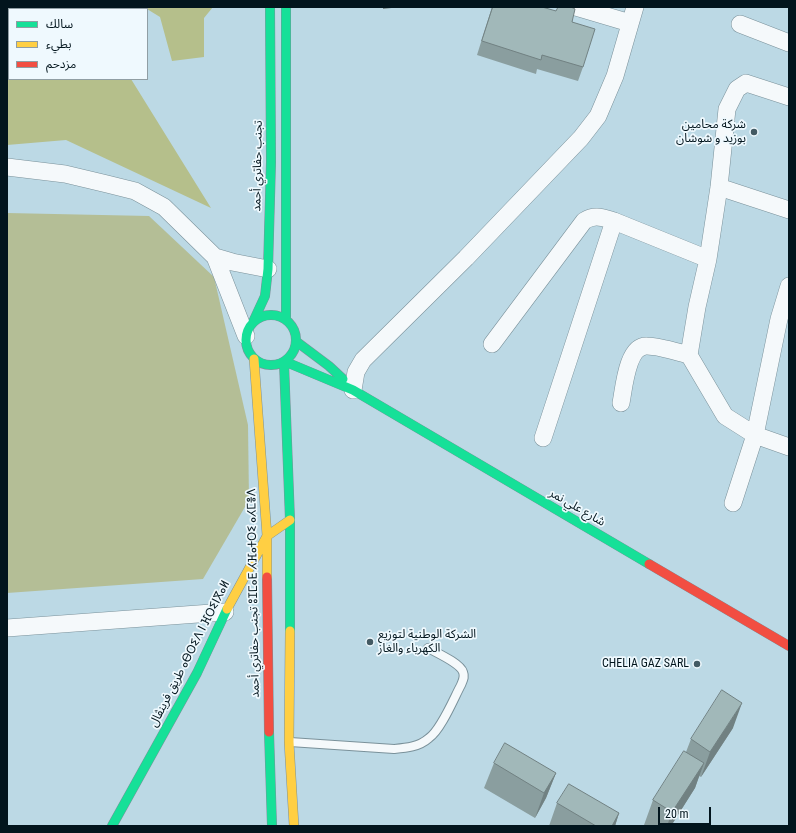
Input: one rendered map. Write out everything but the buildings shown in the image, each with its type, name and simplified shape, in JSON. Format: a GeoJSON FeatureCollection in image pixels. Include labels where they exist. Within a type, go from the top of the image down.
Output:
{"type":"FeatureCollection","features":[{"type":"Feature","properties":{"kind":"main road","name":"تجنب حفاتري أحمد"},"geometry":{"type":"LineString","coordinates":[[250,329],[265,296],[268,270],[271,162],[270,7]]}},
{"type":"Feature","properties":{"kind":"main road"},"geometry":{"type":"LineString","coordinates":[[286,7],[286,319]]}},
{"type":"Feature","properties":{"kind":"main road"},"geometry":{"type":"LineString","coordinates":[[270,315],[279,316],[286,319],[294,330],[297,342],[295,350],[290,358],[285,362],[268,366],[254,359],[246,344],[250,329],[262,317],[270,315]]}},
{"type":"Feature","properties":{"kind":"main road","name":"شارع علي نمر"},"geometry":{"type":"LineString","coordinates":[[297,342],[336,372],[353,390]]}},
{"type":"Feature","properties":{"kind":"main road","name":"تجنب حفاتري أحمد ⵓⵊⵎⴰⴹ ⵃⴼⴰⵜⵔⵉ ⴰⵃⵎⴻⴷ"},"geometry":{"type":"LineString","coordinates":[[254,359],[267,536],[279,742],[294,826]]}},
{"type":"Feature","properties":{"kind":"main road","name":"شارع علي نمر"},"geometry":{"type":"LineString","coordinates":[[285,362],[353,390],[789,646]]}},
{"type":"Feature","properties":{"kind":"main road","name":"تجنب حفاتري أحمد ⵓⵊⵎⴰⴹ ⵃⴼⴰⵜⵔⵉ ⴰⵃⵎⴻⴷ"},"geometry":{"type":"LineString","coordinates":[[272,826],[279,742],[290,520],[285,362]]}},
{"type":"Feature","properties":{"kind":"main road"},"geometry":{"type":"LineString","coordinates":[[267,536],[290,520]]}},
{"type":"Feature","properties":{"kind":"main road","name":"طريق فرينڨال ⴰⴱⵔⵉⴷ ⵏ ⴼⵔⵉⵏⴳⴰⵍ"},"geometry":{"type":"LineString","coordinates":[[112,826],[197,673],[225,612],[267,536]]}},
{"type":"Feature","properties":{"kind":"street"},"geometry":{"type":"LineString","coordinates":[[353,390],[356,372],[363,360],[471,252],[581,138],[598,116],[615,76],[632,15],[576,7]]}},
{"type":"Feature","properties":{"kind":"street"},"geometry":{"type":"LineString","coordinates":[[740,24],[789,43]]}},
{"type":"Feature","properties":{"kind":"street"},"geometry":{"type":"LineString","coordinates":[[789,97],[746,83],[737,88],[727,109],[719,187],[708,259],[697,307],[689,355],[725,416],[755,435],[789,447]]}},
{"type":"Feature","properties":{"kind":"street"},"geometry":{"type":"LineString","coordinates":[[7,167],[66,174],[135,191],[164,207],[215,257],[250,329]]}},
{"type":"Feature","properties":{"kind":"street"},"geometry":{"type":"LineString","coordinates":[[719,187],[789,210]]}},
{"type":"Feature","properties":{"kind":"street"},"geometry":{"type":"LineString","coordinates":[[492,344],[584,221],[590,217],[596,216],[614,221],[708,259]]}},
{"type":"Feature","properties":{"kind":"street"},"geometry":{"type":"LineString","coordinates":[[543,438],[614,221]]}},
{"type":"Feature","properties":{"kind":"street"},"geometry":{"type":"LineString","coordinates":[[215,257],[268,270]]}},
{"type":"Feature","properties":{"kind":"street"},"geometry":{"type":"LineString","coordinates":[[733,503],[755,435],[784,321],[789,286]]}},
{"type":"Feature","properties":{"kind":"street"},"geometry":{"type":"LineString","coordinates":[[621,403],[627,369],[632,355],[638,347],[646,345],[689,355]]}},
{"type":"Feature","properties":{"kind":"street"},"geometry":{"type":"LineString","coordinates":[[7,628],[225,612]]}},
{"type":"Feature","properties":{"kind":"lane"},"geometry":{"type":"LineString","coordinates":[[279,742],[410,748],[430,738],[440,725],[462,685],[464,673],[461,668],[453,662],[428,648]]}},
{"type":"Feature","properties":{"kind":"green space"},"geometry":{"type":"Polygon","coordinates":[[[7,7],[86,7],[8,8],[8,80],[132,80],[211,208],[66,140],[7,145],[7,7]]]}},
{"type":"Feature","properties":{"kind":"green space"},"geometry":{"type":"Polygon","coordinates":[[[141,7],[213,7],[204,18],[204,57],[172,61],[160,17],[148,10],[148,8],[141,7]]]}},
{"type":"Feature","properties":{"kind":"green space"},"geometry":{"type":"Polygon","coordinates":[[[7,213],[149,216],[214,277],[248,425],[249,500],[203,579],[7,593],[7,213]]]}},
{"type":"Feature","properties":{"kind":"traffic: fast"},"geometry":{"type":"LineString","coordinates":[[253,322],[265,296],[268,269],[271,162],[270,7]]}},
{"type":"Feature","properties":{"kind":"traffic: fast"},"geometry":{"type":"LineString","coordinates":[[286,7],[286,319]]}},
{"type":"Feature","properties":{"kind":"traffic: fast"},"geometry":{"type":"LineString","coordinates":[[266,315],[276,315],[289,322],[296,335],[296,340],[296,345],[289,358],[276,365],[266,365],[257,361],[250,354],[246,345],[246,335],[250,326],[257,319],[266,315]]}},
{"type":"Feature","properties":{"kind":"traffic: fast"},"geometry":{"type":"LineString","coordinates":[[297,342],[329,366],[343,379]]}},
{"type":"Feature","properties":{"kind":"traffic: fast"},"geometry":{"type":"LineString","coordinates":[[286,362],[353,390],[649,564]]}},
{"type":"Feature","properties":{"kind":"traffic: fast"},"geometry":{"type":"LineString","coordinates":[[284,363],[290,520],[290,631]]}},
{"type":"Feature","properties":{"kind":"traffic: fast"},"geometry":{"type":"LineString","coordinates":[[112,826],[197,673],[227,609]]}},
{"type":"Feature","properties":{"kind":"traffic: fast"},"geometry":{"type":"LineString","coordinates":[[269,732],[272,826]]}},
{"type":"Feature","properties":{"kind":"traffic: slow"},"geometry":{"type":"LineString","coordinates":[[254,359],[267,536],[267,577]]}},
{"type":"Feature","properties":{"kind":"traffic: slow"},"geometry":{"type":"LineString","coordinates":[[227,609],[267,536],[290,520]]}},
{"type":"Feature","properties":{"kind":"traffic: slow"},"geometry":{"type":"LineString","coordinates":[[290,631],[289,742],[294,826]]}},
{"type":"Feature","properties":{"kind":"traffic: jam"},"geometry":{"type":"LineString","coordinates":[[649,564],[789,646]]}},
{"type":"Feature","properties":{"kind":"traffic: jam"},"geometry":{"type":"LineString","coordinates":[[267,577],[269,732]]}},
{"type":"Feature","properties":{"kind":"place","name":"شركة محامين بوزيد و شوشان"},"geometry":{"type":"Point","coordinates":[754,132]}},
{"type":"Feature","properties":{"kind":"place","name":"الشركة الوطنية لتوزيع الكهرباء والغاز"},"geometry":{"type":"Point","coordinates":[370,642]}},
{"type":"Feature","properties":{"kind":"place","name":"CHELIA GAZ SARL"},"geometry":{"type":"Point","coordinates":[697,664]}}]}
